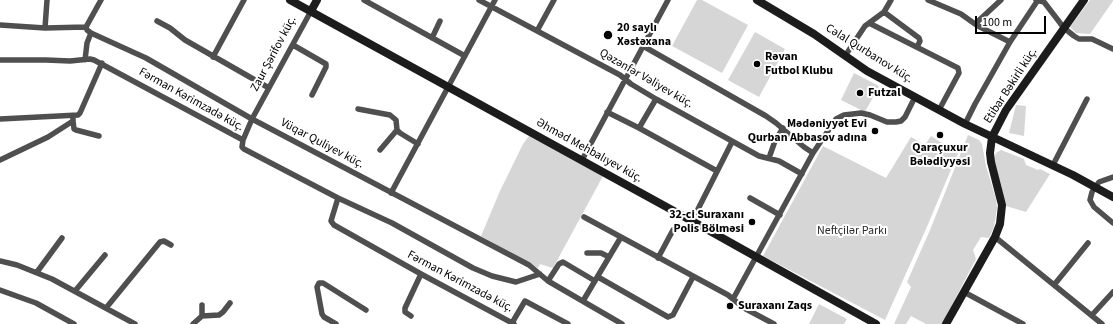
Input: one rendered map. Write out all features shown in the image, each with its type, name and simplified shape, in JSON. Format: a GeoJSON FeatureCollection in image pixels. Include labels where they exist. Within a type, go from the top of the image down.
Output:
{"type":"FeatureCollection","features":[{"type":"Feature","properties":{"kind":"street"},"geometry":{"type":"LineString","coordinates":[[45,28],[47,0]]}},
{"type":"Feature","properties":{"kind":"street"},"geometry":{"type":"LineString","coordinates":[[0,25],[45,28],[86,27],[101,0]]}},
{"type":"Feature","properties":{"kind":"street"},"geometry":{"type":"LineString","coordinates":[[213,57],[244,0]]}},
{"type":"Feature","properties":{"kind":"street","name":"Əhməd Mehbalıyev küç."},"geometry":{"type":"LineString","coordinates":[[290,0],[582,160],[876,324]]}},
{"type":"Feature","properties":{"kind":"street","name":"Zaur Şərifov küç."},"geometry":{"type":"LineString","coordinates":[[243,140],[252,120],[317,0]]}},
{"type":"Feature","properties":{"kind":"street"},"geometry":{"type":"LineString","coordinates":[[364,0],[465,56]]}},
{"type":"Feature","properties":{"kind":"street","name":"Qəzənfər Vəliyev küç."},"geometry":{"type":"LineString","coordinates":[[479,0],[625,79],[656,99],[732,142],[759,156],[779,161],[802,174]]}},
{"type":"Feature","properties":{"kind":"street"},"geometry":{"type":"LineString","coordinates":[[391,192],[496,0]]}},
{"type":"Feature","properties":{"kind":"street"},"geometry":{"type":"LineString","coordinates":[[537,31],[554,0]]}},
{"type":"Feature","properties":{"kind":"street"},"geometry":{"type":"LineString","coordinates":[[582,160],[668,0]]}},
{"type":"Feature","properties":{"kind":"street","name":"Cəlal Qurbanov küç."},"geometry":{"type":"LineString","coordinates":[[756,0],[814,34],[868,71],[915,98],[965,124],[1053,165],[1113,197]]}},
{"type":"Feature","properties":{"kind":"street"},"geometry":{"type":"LineString","coordinates":[[845,56],[862,29],[884,12],[891,0]]}},
{"type":"Feature","properties":{"kind":"street"},"geometry":{"type":"LineString","coordinates":[[928,0],[960,14],[982,28],[1010,42]]}},
{"type":"Feature","properties":{"kind":"street"},"geometry":{"type":"LineString","coordinates":[[975,24],[1001,0]]}},
{"type":"Feature","properties":{"kind":"street"},"geometry":{"type":"LineString","coordinates":[[965,124],[1010,42],[1037,0],[1044,2],[1064,28],[1076,38],[1092,39],[1113,49]]}},
{"type":"Feature","properties":{"kind":"street","name":"Etibar Bəkirli küç."},"geometry":{"type":"LineString","coordinates":[[946,324],[995,237],[1002,219],[1002,205],[990,153],[992,137],[1006,110],[1084,0]]}},
{"type":"Feature","properties":{"kind":"street"},"geometry":{"type":"LineString","coordinates":[[884,12],[919,38],[920,41],[917,47]]}},
{"type":"Feature","properties":{"kind":"street"},"geometry":{"type":"LineString","coordinates":[[157,21],[213,57],[269,88]]}},
{"type":"Feature","properties":{"kind":"street"},"geometry":{"type":"LineString","coordinates":[[432,38],[440,21]]}},
{"type":"Feature","properties":{"kind":"street"},"geometry":{"type":"LineString","coordinates":[[869,23],[958,68],[959,73],[939,110]]}},
{"type":"Feature","properties":{"kind":"street","name":"Vüqar Quliyev küç."},"geometry":{"type":"LineString","coordinates":[[86,27],[91,33],[146,58],[252,120],[529,265],[548,281],[622,324]]}},
{"type":"Feature","properties":{"kind":"street"},"geometry":{"type":"LineString","coordinates":[[85,60],[91,33]]}},
{"type":"Feature","properties":{"kind":"street"},"geometry":{"type":"LineString","coordinates":[[293,45],[326,64],[312,95]]}},
{"type":"Feature","properties":{"kind":"street"},"geometry":{"type":"LineString","coordinates":[[643,46],[766,116],[783,128],[797,142],[814,153]]}},
{"type":"Feature","properties":{"kind":"street","name":"Fərman Kərimzadə küç."},"geometry":{"type":"LineString","coordinates":[[0,60],[94,60],[102,63],[243,140],[242,147],[244,149],[338,198],[331,220],[334,225],[421,274],[513,323]]}},
{"type":"Feature","properties":{"kind":"street"},"geometry":{"type":"LineString","coordinates":[[0,160],[48,138],[78,115],[102,63]]}},
{"type":"Feature","properties":{"kind":"street"},"geometry":{"type":"LineString","coordinates":[[733,299],[829,128],[840,117],[850,114],[861,113],[887,122],[901,121],[905,117],[915,98]]}},
{"type":"Feature","properties":{"kind":"street"},"geometry":{"type":"LineString","coordinates":[[639,128],[656,99]]}},
{"type":"Feature","properties":{"kind":"street"},"geometry":{"type":"LineString","coordinates":[[1053,165],[1086,99]]}},
{"type":"Feature","properties":{"kind":"street"},"geometry":{"type":"LineString","coordinates":[[358,109],[390,115],[396,120],[397,130],[403,136],[418,144]]}},
{"type":"Feature","properties":{"kind":"street"},"geometry":{"type":"LineString","coordinates":[[608,112],[717,172]]}},
{"type":"Feature","properties":{"kind":"street"},"geometry":{"type":"LineString","coordinates":[[0,119],[20,119],[55,115],[73,118]]}},
{"type":"Feature","properties":{"kind":"street"},"geometry":{"type":"LineString","coordinates":[[73,118],[74,129],[99,136]]}},
{"type":"Feature","properties":{"kind":"street"},"geometry":{"type":"LineString","coordinates":[[769,158],[775,141],[783,128]]}},
{"type":"Feature","properties":{"kind":"street"},"geometry":{"type":"LineString","coordinates":[[380,150],[397,130]]}},
{"type":"Feature","properties":{"kind":"street"},"geometry":{"type":"LineString","coordinates":[[692,221],[732,142]]}},
{"type":"Feature","properties":{"kind":"street"},"geometry":{"type":"LineString","coordinates":[[1113,177],[1099,182],[1091,196],[1091,202],[1094,207],[1113,223]]}},
{"type":"Feature","properties":{"kind":"street"},"geometry":{"type":"LineString","coordinates":[[338,198],[392,224],[473,268],[492,276],[516,282],[540,274]]}},
{"type":"Feature","properties":{"kind":"street"},"geometry":{"type":"LineString","coordinates":[[750,198],[780,215]]}},
{"type":"Feature","properties":{"kind":"street"},"geometry":{"type":"LineString","coordinates":[[584,217],[733,299],[744,308],[774,324]]}},
{"type":"Feature","properties":{"kind":"street"},"geometry":{"type":"LineString","coordinates":[[658,258],[673,230]]}},
{"type":"Feature","properties":{"kind":"street"},"geometry":{"type":"LineString","coordinates":[[583,301],[621,237]]}},
{"type":"Feature","properties":{"kind":"street"},"geometry":{"type":"LineString","coordinates":[[995,237],[1102,324]]}},
{"type":"Feature","properties":{"kind":"street"},"geometry":{"type":"LineString","coordinates":[[37,272],[62,238]]}},
{"type":"Feature","properties":{"kind":"street"},"geometry":{"type":"LineString","coordinates":[[106,308],[160,242],[164,241],[171,245]]}},
{"type":"Feature","properties":{"kind":"street"},"geometry":{"type":"LineString","coordinates":[[1054,285],[1088,243]]}},
{"type":"Feature","properties":{"kind":"street"},"geometry":{"type":"LineString","coordinates":[[587,253],[601,253],[609,257]]}},
{"type":"Feature","properties":{"kind":"street"},"geometry":{"type":"LineString","coordinates":[[75,291],[105,255]]}},
{"type":"Feature","properties":{"kind":"street"},"geometry":{"type":"LineString","coordinates":[[0,261],[37,272],[135,324]]}},
{"type":"Feature","properties":{"kind":"street"},"geometry":{"type":"LineString","coordinates":[[548,281],[559,264],[563,262],[668,317],[673,315],[693,277]]}},
{"type":"Feature","properties":{"kind":"street"},"geometry":{"type":"LineString","coordinates":[[411,316],[405,312],[405,308],[421,274]]}},
{"type":"Feature","properties":{"kind":"street"},"geometry":{"type":"LineString","coordinates":[[336,324],[324,317],[322,314],[317,287],[320,282],[349,298],[356,305],[366,310]]}},
{"type":"Feature","properties":{"kind":"street"},"geometry":{"type":"LineString","coordinates":[[0,290],[36,303],[74,324]]}},
{"type":"Feature","properties":{"kind":"street"},"geometry":{"type":"LineString","coordinates":[[964,292],[1023,324]]}},
{"type":"Feature","properties":{"kind":"street"},"geometry":{"type":"LineString","coordinates":[[1092,315],[1113,292]]}},
{"type":"Feature","properties":{"kind":"street"},"geometry":{"type":"LineString","coordinates":[[513,323],[525,301],[568,324]]}},
{"type":"Feature","properties":{"kind":"street"},"geometry":{"type":"LineString","coordinates":[[192,324],[202,316],[219,315],[230,303]]}},
{"type":"Feature","properties":{"kind":"street"},"geometry":{"type":"LineString","coordinates":[[202,305],[202,316]]}},
{"type":"Feature","properties":{"kind":"green space"},"geometry":{"type":"Polygon","coordinates":[[[697,0],[702,0],[748,25],[722,73],[672,46],[697,0]]]}},
{"type":"Feature","properties":{"kind":"green space"},"geometry":{"type":"Polygon","coordinates":[[[1090,0],[1113,1],[1090,34],[1076,33],[1070,27],[1090,0]]]}},
{"type":"Feature","properties":{"kind":"green space","name":"Rəvan Futbol Klubu"},"geometry":{"type":"Polygon","coordinates":[[[755,32],[785,49],[759,97],[728,80],[755,32]]]}},
{"type":"Feature","properties":{"kind":"green space","name":"Futzal"},"geometry":{"type":"Polygon","coordinates":[[[854,73],[879,86],[865,112],[841,100],[854,73]]]}},
{"type":"Feature","properties":{"kind":"green space"},"geometry":{"type":"Polygon","coordinates":[[[1016,105],[1026,106],[1024,136],[1009,133],[1016,105]]]}},
{"type":"Feature","properties":{"kind":"green space"},"geometry":{"type":"Polygon","coordinates":[[[968,135],[979,140],[982,144],[986,166],[996,199],[997,208],[994,227],[989,238],[981,237],[973,250],[976,259],[942,324],[926,324],[911,316],[906,324],[894,324],[911,287],[907,282],[930,230],[968,135]]]}},
{"type":"Feature","properties":{"kind":"green space"},"geometry":{"type":"Polygon","coordinates":[[[529,136],[603,176],[553,268],[540,264],[538,268],[481,236],[500,191],[523,144],[529,136]]]}},
{"type":"Feature","properties":{"kind":"green space","name":"Neftçilər Parkı"},"geometry":{"type":"Polygon","coordinates":[[[931,136],[958,153],[885,320],[763,256],[823,146],[886,178],[911,137],[925,145],[931,136]]]}},
{"type":"Feature","properties":{"kind":"green space"},"geometry":{"type":"Polygon","coordinates":[[[1001,150],[1024,159],[1026,165],[1050,174],[1026,212],[1006,206],[994,159],[996,153],[1001,150]]]}},
{"type":"Feature","properties":{"kind":"green space"},"geometry":{"type":"Polygon","coordinates":[[[819,304],[847,319],[844,324],[809,324],[819,304]]]}},
{"type":"Feature","properties":{"kind":"place","name":"20 saylı Xəstəxana"},"geometry":{"type":"Point","coordinates":[608,35]}},
{"type":"Feature","properties":{"kind":"place","name":"Rəvan Futbol Klubu"},"geometry":{"type":"Point","coordinates":[757,64]}},
{"type":"Feature","properties":{"kind":"place","name":"Futzal"},"geometry":{"type":"Point","coordinates":[860,93]}},
{"type":"Feature","properties":{"kind":"place","name":"Mədəniyyət Evi Qurban Abbasov adına"},"geometry":{"type":"Point","coordinates":[875,131]}},
{"type":"Feature","properties":{"kind":"place","name":"Qaraçuxur Bələdiyyəsi"},"geometry":{"type":"Point","coordinates":[940,135]}},
{"type":"Feature","properties":{"kind":"place","name":"32-ci Suraxanı Polis Bölməsi"},"geometry":{"type":"Point","coordinates":[752,222]}},
{"type":"Feature","properties":{"kind":"place","name":"Suraxanı Zaqs"},"geometry":{"type":"Point","coordinates":[730,306]}}]}
